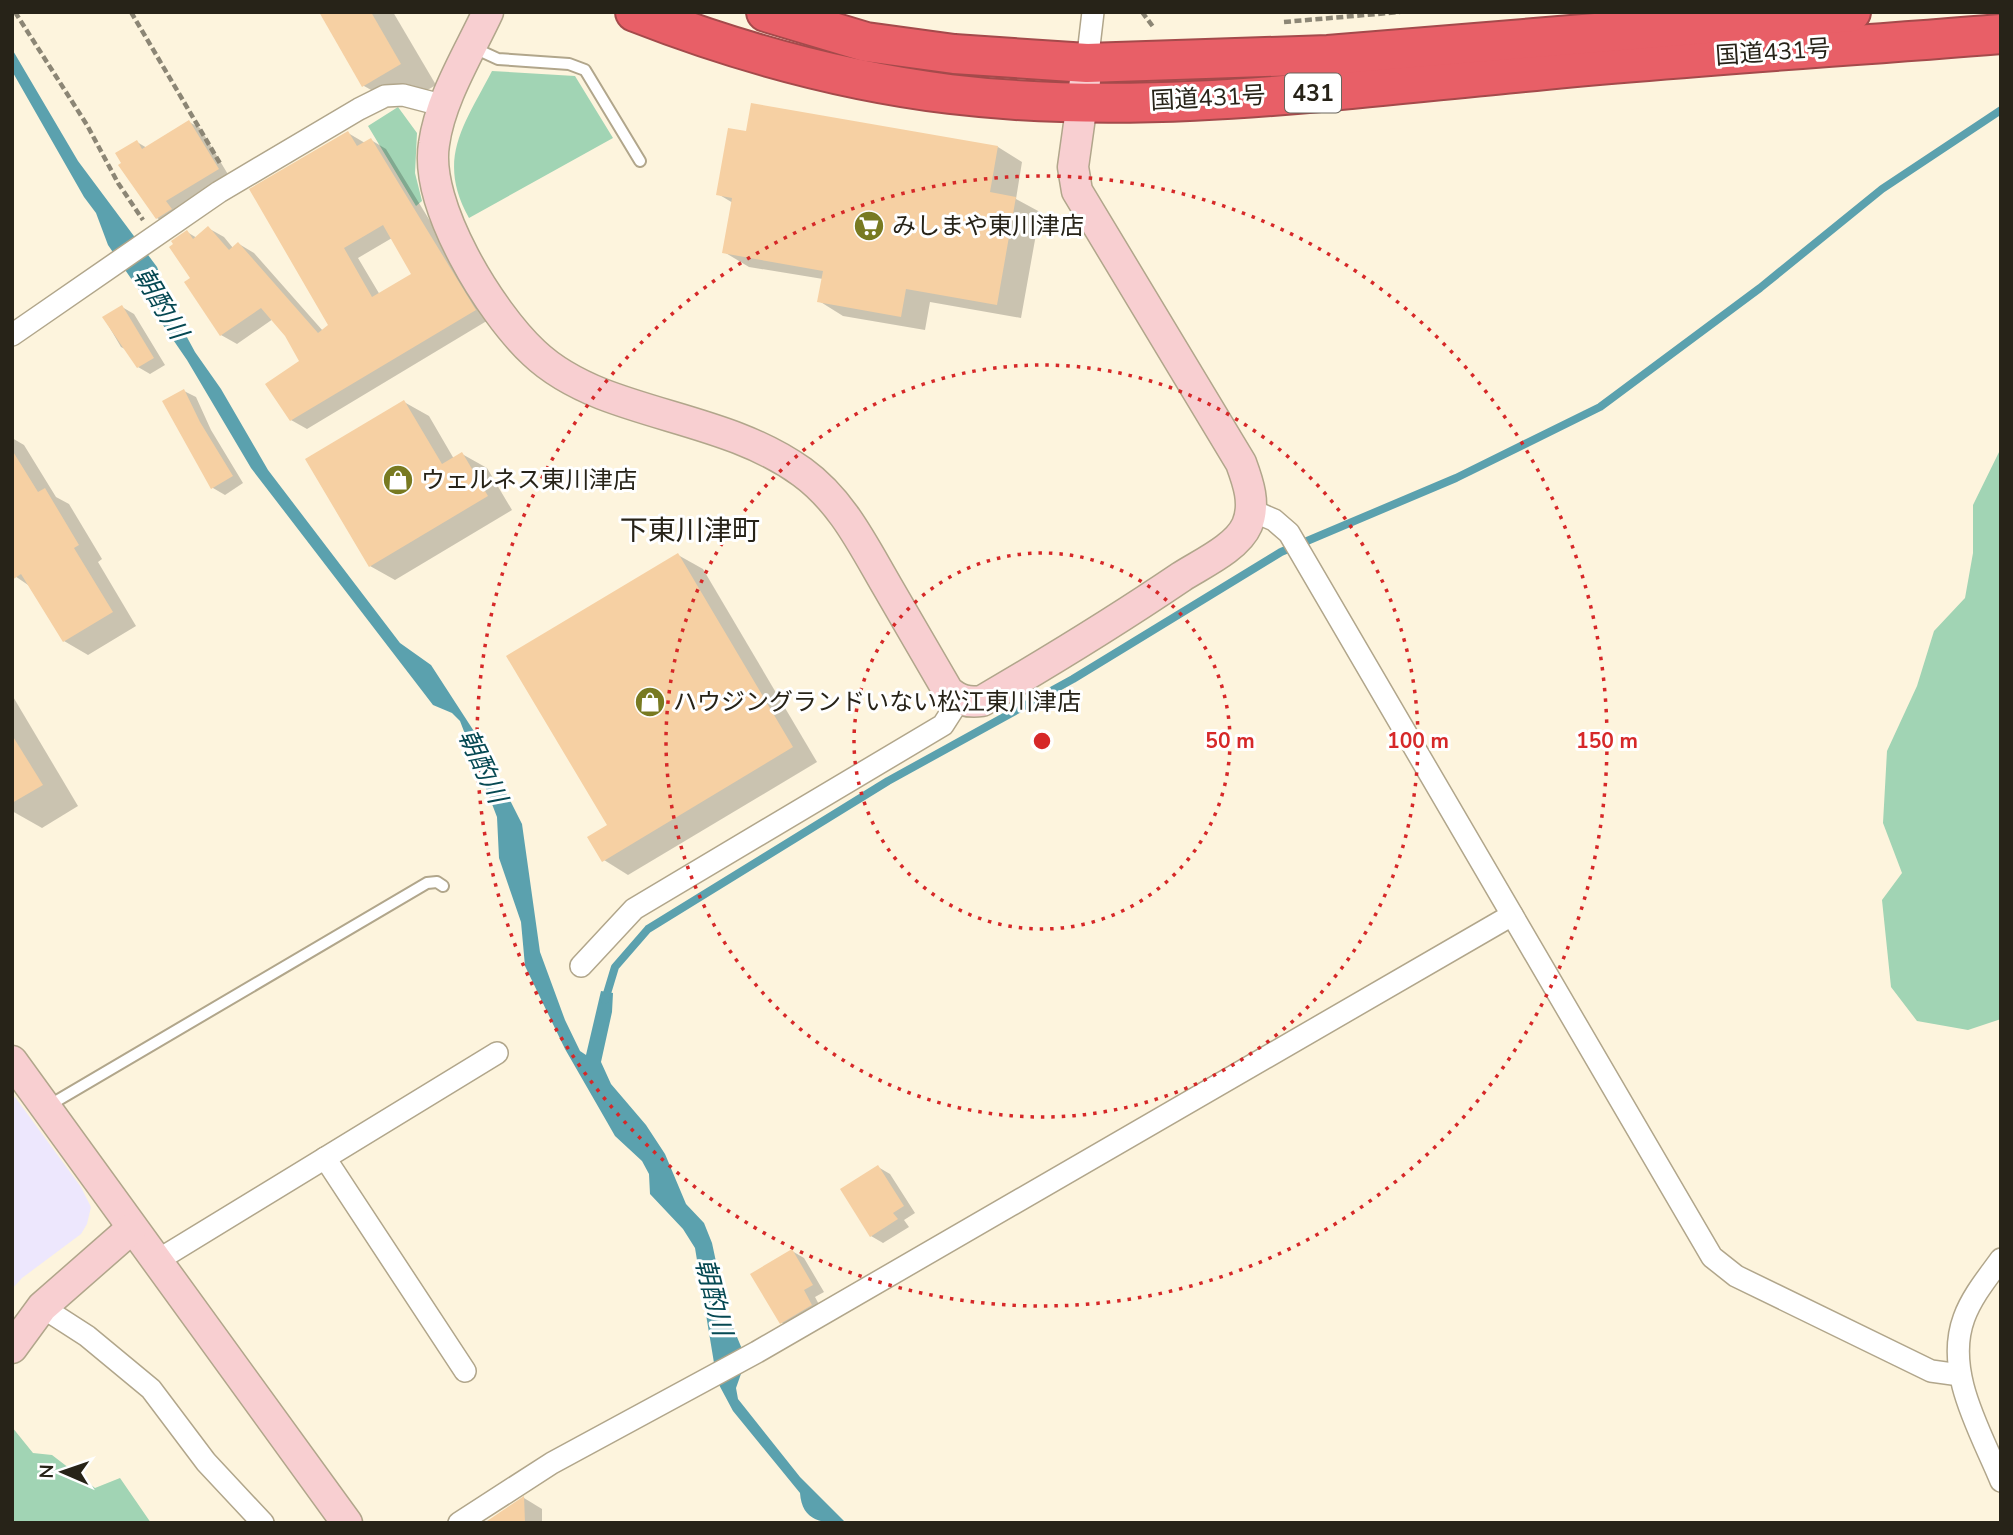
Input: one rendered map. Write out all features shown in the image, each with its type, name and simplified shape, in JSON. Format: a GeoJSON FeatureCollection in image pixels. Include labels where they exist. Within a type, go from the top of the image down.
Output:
{"type":"FeatureCollection","features":[{"type":"Feature","properties":{"kind":"highway","name":"国道431号"},"geometry":{"type":"LineString","coordinates":[[635,12],[790,63],[885,83],[949,94],[1160,103],[1345,90],[1527,71],[2001,34]]}},
{"type":"Feature","properties":{"kind":"highway","name":"国道431号"},"geometry":{"type":"LineString","coordinates":[[766,12],[866,42],[954,54],[1087,63],[1328,55],[1851,12]]}},
{"type":"Feature","properties":{"kind":"street"},"geometry":{"type":"LineString","coordinates":[[488,12],[445,106],[434,143],[432,171],[436,194],[452,233],[513,331],[556,372],[578,384],[625,402],[730,434],[769,450],[804,473],[844,513],[948,691],[959,700],[982,701],[1096,634],[1226,548],[1247,526],[1251,510],[1250,487],[1241,463],[1077,191],[1073,167],[1093,12]]}},
{"type":"Feature","properties":{"kind":"street"},"geometry":{"type":"LineString","coordinates":[[12,335],[107,270],[148,232],[386,96],[420,97],[445,106]]}},
{"type":"Feature","properties":{"kind":"street"},"geometry":{"type":"LineString","coordinates":[[1251,510],[1274,520],[1289,533],[1712,1257],[1735,1276],[1931,1371],[1960,1375]]}},
{"type":"Feature","properties":{"kind":"street"},"geometry":{"type":"LineString","coordinates":[[581,965],[634,909],[943,725],[959,700]]}},
{"type":"Feature","properties":{"kind":"street"},"geometry":{"type":"LineString","coordinates":[[459,1523],[552,1463],[757,1352],[1512,915]]}},
{"type":"Feature","properties":{"kind":"street"},"geometry":{"type":"LineString","coordinates":[[155,1262],[497,1054]]}},
{"type":"Feature","properties":{"kind":"street"},"geometry":{"type":"LineString","coordinates":[[12,1061],[346,1523]]}},
{"type":"Feature","properties":{"kind":"street"},"geometry":{"type":"LineString","coordinates":[[325,1158],[465,1371]]}},
{"type":"Feature","properties":{"kind":"street"},"geometry":{"type":"LineString","coordinates":[[12,1348],[42,1307],[131,1229]]}},
{"type":"Feature","properties":{"kind":"street"},"geometry":{"type":"LineString","coordinates":[[2001,1259],[1964,1317],[1958,1348],[1960,1375],[2001,1481]]}},
{"type":"Feature","properties":{"kind":"street"},"geometry":{"type":"LineString","coordinates":[[42,1307],[87,1336],[151,1388],[206,1462],[263,1523]]}},
{"type":"Feature","properties":{"kind":"lane"},"geometry":{"type":"LineString","coordinates":[[472,47],[498,59],[569,64],[585,70],[640,160]]}},
{"type":"Feature","properties":{"kind":"lane"},"geometry":{"type":"LineString","coordinates":[[45,1108],[427,883],[437,881],[443,886]]}},
{"type":"Feature","properties":{"kind":"path"},"geometry":{"type":"LineString","coordinates":[[15,12],[88,124],[118,183],[148,232]]}},
{"type":"Feature","properties":{"kind":"path"},"geometry":{"type":"LineString","coordinates":[[131,12],[232,184]]}},
{"type":"Feature","properties":{"kind":"path"},"geometry":{"type":"LineString","coordinates":[[1142,12],[1151,27],[1165,31]]}},
{"type":"Feature","properties":{"kind":"path"},"geometry":{"type":"LineString","coordinates":[[1270,23],[1400,12]]}},
{"type":"Feature","properties":{"kind":"shaded area"},"geometry":{"type":"Polygon","coordinates":[[[15,1097],[81,1187],[91,1207],[87,1224],[81,1234],[22,1278],[12,1289],[12,1099],[15,1097]]]}},
{"type":"Feature","properties":{"kind":"green space"},"geometry":{"type":"Polygon","coordinates":[[[492,71],[575,76],[613,138],[469,218],[459,197],[454,160],[464,126],[492,71]]]}},
{"type":"Feature","properties":{"kind":"green space"},"geometry":{"type":"Polygon","coordinates":[[[398,107],[417,133],[415,173],[422,201],[416,206],[368,126],[398,107]]]}},
{"type":"Feature","properties":{"kind":"green space"},"geometry":{"type":"Polygon","coordinates":[[[2001,448],[2001,1019],[1968,1030],[1917,1021],[1891,987],[1882,900],[1902,873],[1883,823],[1887,751],[1917,686],[1934,631],[1965,598],[1973,553],[1973,505],[2001,448]]]}},
{"type":"Feature","properties":{"kind":"green space"},"geometry":{"type":"Polygon","coordinates":[[[12,1427],[33,1453],[52,1455],[95,1488],[120,1478],[151,1523],[12,1523],[12,1427]]]}},
{"type":"Feature","properties":{"kind":"water","name":"朝酌川"},"geometry":{"type":"Polygon","coordinates":[[[12,49],[78,161],[157,267],[176,317],[195,352],[221,389],[268,470],[400,643],[431,665],[479,739],[522,824],[540,952],[565,1020],[580,1051],[586,1055],[601,991],[613,993],[612,1012],[601,1062],[611,1084],[646,1125],[665,1154],[686,1204],[704,1223],[712,1243],[727,1313],[742,1349],[742,1371],[736,1388],[738,1399],[800,1477],[846,1523],[822,1521],[809,1515],[800,1493],[733,1411],[717,1381],[695,1248],[683,1229],[650,1194],[649,1174],[642,1161],[615,1136],[565,1049],[525,966],[521,922],[499,858],[497,817],[460,721],[452,713],[433,705],[251,468],[187,360],[108,245],[96,213],[84,197],[12,71],[12,49]]]}},
{"type":"Feature","properties":{"kind":"building"},"geometry":{"type":"Polygon","coordinates":[[[319,12],[371,12],[401,64],[362,87],[319,12]]]}},
{"type":"Feature","properties":{"kind":"building","name":"みしまや東川津店"},"geometry":{"type":"Polygon","coordinates":[[[751,103],[998,146],[990,192],[1016,197],[997,305],[906,289],[901,317],[817,302],[823,271],[722,253],[732,198],[716,195],[728,128],[746,131],[751,103]]]}},
{"type":"Feature","properties":{"kind":"building"},"geometry":{"type":"Polygon","coordinates":[[[189,120],[219,169],[166,201],[172,209],[156,219],[118,165],[121,163],[115,153],[137,140],[142,149],[189,120]]]}},
{"type":"Feature","properties":{"kind":"building"},"geometry":{"type":"Polygon","coordinates":[[[348,131],[357,146],[371,138],[476,310],[290,421],[265,384],[299,361],[285,336],[261,308],[220,336],[184,282],[190,278],[169,247],[173,244],[171,241],[187,230],[193,239],[208,226],[229,250],[238,242],[318,333],[328,325],[249,189],[348,131]],[[383,225],[344,248],[372,297],[411,274],[383,225]]]}},
{"type":"Feature","properties":{"kind":"building"},"geometry":{"type":"Polygon","coordinates":[[[122,305],[154,358],[137,368],[102,317],[122,305]]]}},
{"type":"Feature","properties":{"kind":"building"},"geometry":{"type":"Polygon","coordinates":[[[184,389],[200,422],[233,476],[211,489],[162,401],[184,389]]]}},
{"type":"Feature","properties":{"kind":"building","name":"ウェルネス東川津店"},"geometry":{"type":"Polygon","coordinates":[[[404,400],[442,464],[462,452],[488,496],[369,567],[305,459],[404,400]]]}},
{"type":"Feature","properties":{"kind":"building"},"geometry":{"type":"Polygon","coordinates":[[[12,450],[38,492],[45,488],[79,545],[74,548],[113,612],[63,642],[21,574],[12,580],[12,450]]]}},
{"type":"Feature","properties":{"kind":"building","name":"ハウジングランドいない松江東川津店"},"geometry":{"type":"Polygon","coordinates":[[[678,553],[793,747],[602,862],[587,837],[607,825],[506,656],[678,553]]]}},
{"type":"Feature","properties":{"kind":"building"},"geometry":{"type":"Polygon","coordinates":[[[12,735],[43,785],[12,803],[12,735]]]}},
{"type":"Feature","properties":{"kind":"building"},"geometry":{"type":"Polygon","coordinates":[[[878,1165],[904,1206],[893,1213],[898,1219],[870,1237],[840,1189],[878,1165]]]}},
{"type":"Feature","properties":{"kind":"building"},"geometry":{"type":"Polygon","coordinates":[[[792,1249],[813,1285],[804,1290],[812,1305],[780,1324],[750,1274],[792,1249]]]}},
{"type":"Feature","properties":{"kind":"building"},"geometry":{"type":"Polygon","coordinates":[[[524,1496],[525,1523],[484,1523],[524,1496]]]}},
{"type":"Feature","properties":{"kind":"waterway"},"geometry":{"type":"LineString","coordinates":[[605,1000],[615,967],[648,929],[888,781],[1073,679],[1281,552],[1456,478],[1600,407],[1760,288],[1882,189],[2001,110]]}},
{"type":"Feature","properties":{"kind":"place","name":"みしまや東川津店"},"geometry":{"type":"Point","coordinates":[869,226]}},
{"type":"Feature","properties":{"kind":"place","name":"ウェルネス東川津店"},"geometry":{"type":"Point","coordinates":[398,480]}},
{"type":"Feature","properties":{"kind":"place","name":"ハウジングランドいない松江東川津店"},"geometry":{"type":"Point","coordinates":[650,702]}},
{"type":"Feature","properties":{"kind":"district","name":"下東川津町"},"geometry":{"type":"Point","coordinates":[690,530]}}]}
